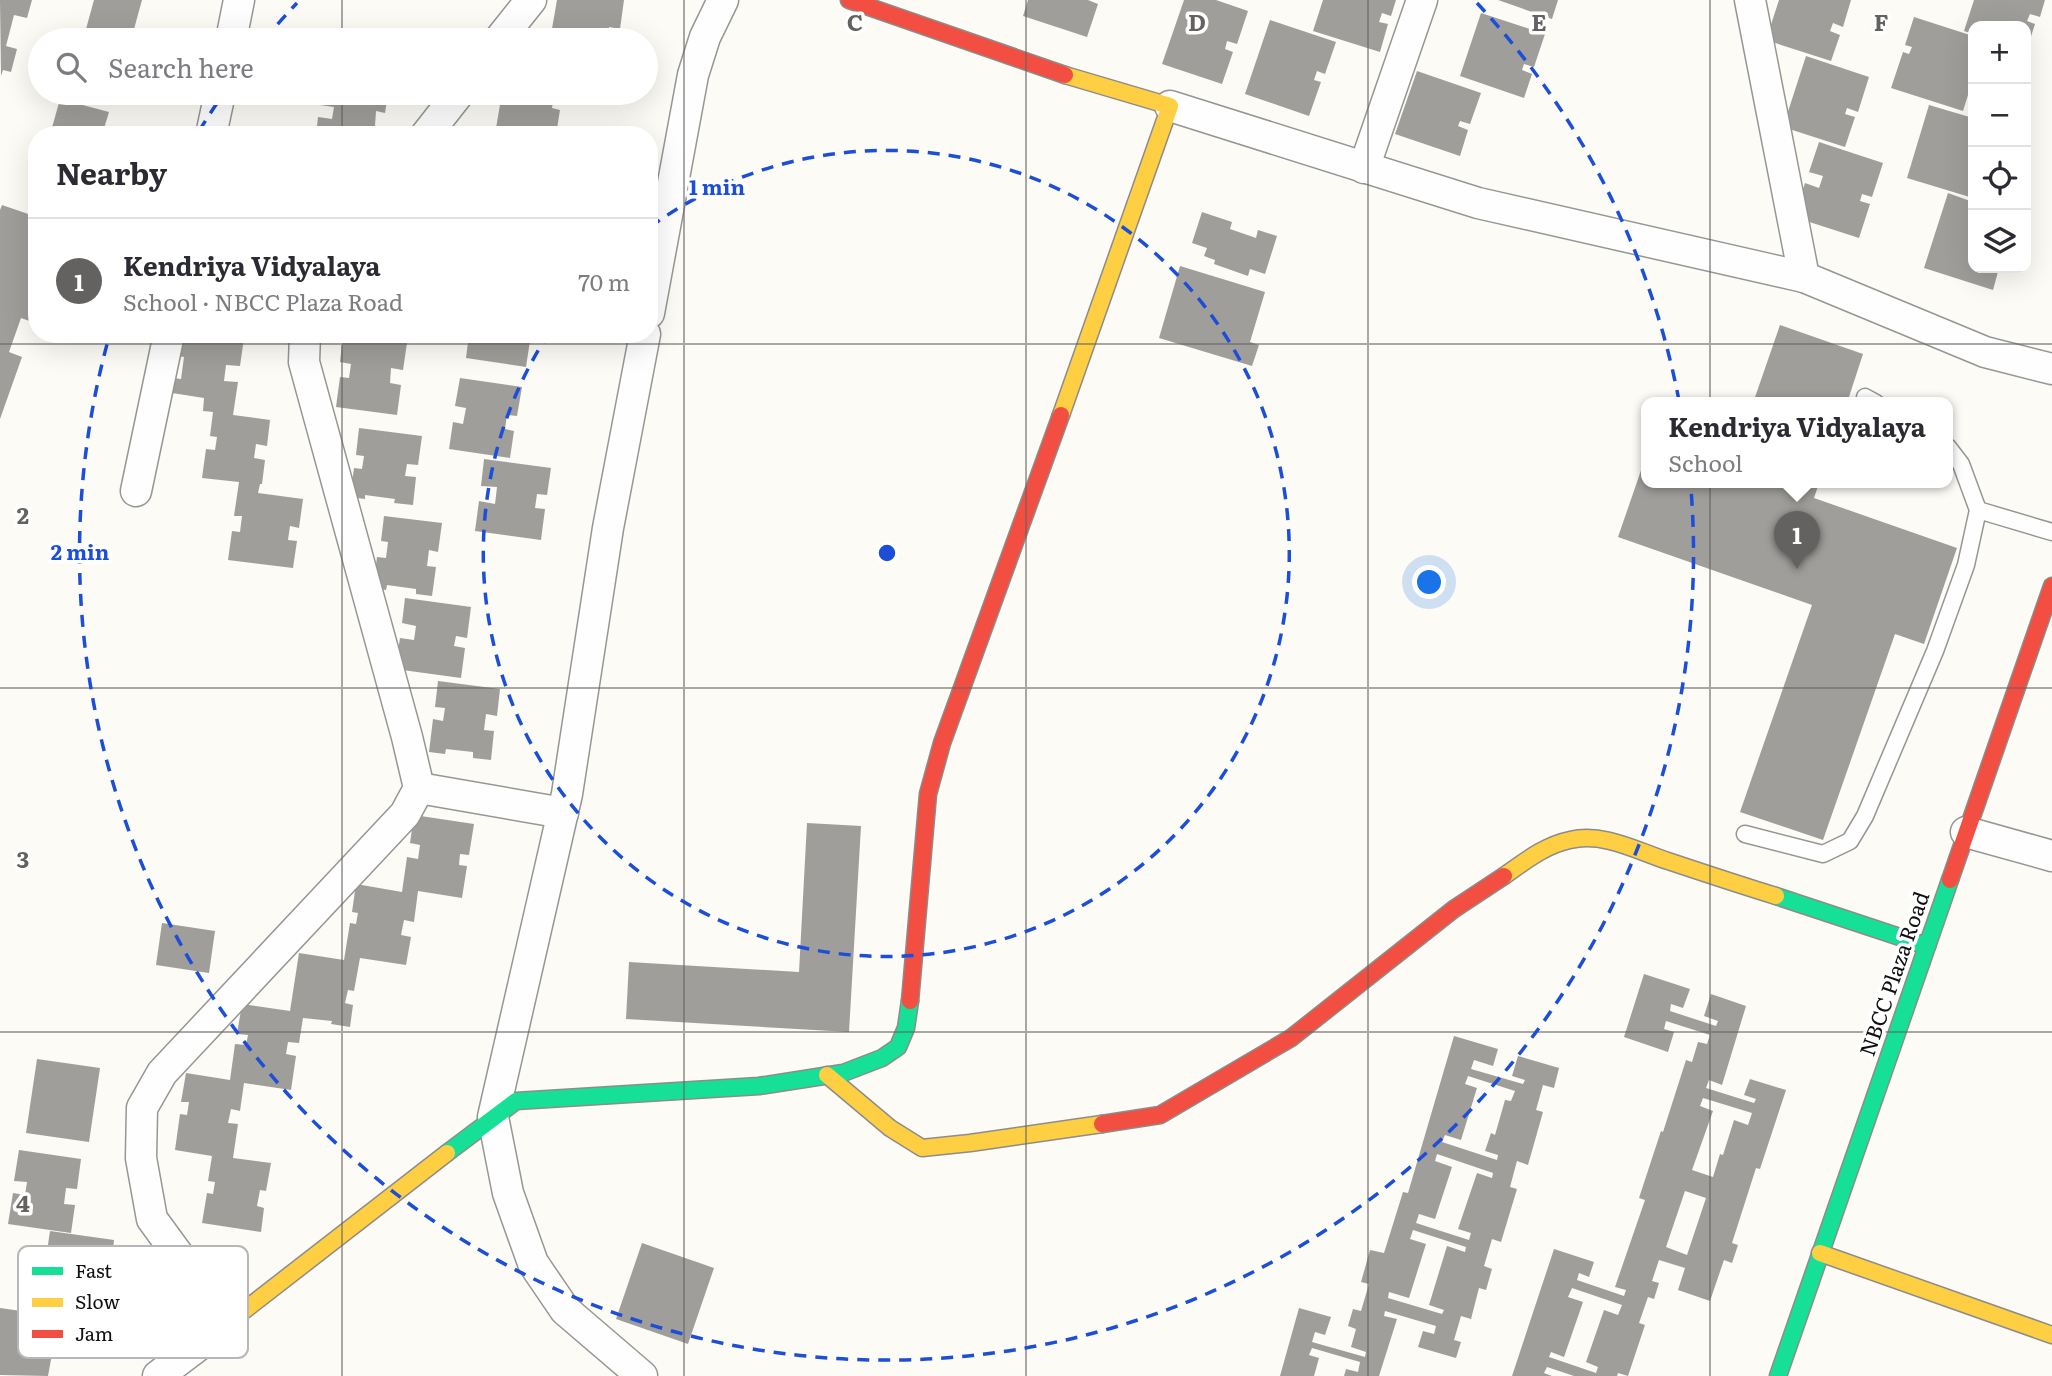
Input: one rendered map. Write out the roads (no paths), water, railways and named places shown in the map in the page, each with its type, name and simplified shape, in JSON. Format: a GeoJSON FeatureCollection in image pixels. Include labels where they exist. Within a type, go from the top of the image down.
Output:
{"type":"FeatureCollection","features":[{"type":"Feature","properties":{"kind":"street"},"geometry":{"type":"LineString","coordinates":[[233,28],[239,0]]}},
{"type":"Feature","properties":{"kind":"street"},"geometry":{"type":"LineString","coordinates":[[509,28],[531,0]]}},
{"type":"Feature","properties":{"kind":"street"},"geometry":{"type":"LineString","coordinates":[[658,264],[693,75],[705,37],[723,0]]}},
{"type":"Feature","properties":{"kind":"street"},"geometry":{"type":"LineString","coordinates":[[849,0],[1097,86],[1170,106],[1478,203],[1804,277],[1985,352],[2052,369]]}},
{"type":"Feature","properties":{"kind":"street"},"geometry":{"type":"LineString","coordinates":[[1364,167],[1422,0]]}},
{"type":"Feature","properties":{"kind":"street"},"geometry":{"type":"LineString","coordinates":[[1750,0],[1804,277]]}},
{"type":"Feature","properties":{"kind":"street"},"geometry":{"type":"LineString","coordinates":[[213,126],[217,105]]}},
{"type":"Feature","properties":{"kind":"street"},"geometry":{"type":"LineString","coordinates":[[433,126],[450,105]]}},
{"type":"Feature","properties":{"kind":"street"},"geometry":{"type":"LineString","coordinates":[[248,1307],[516,1101],[759,1086],[843,1073],[882,1058],[898,1047],[906,1028],[913,982],[928,794],[942,743],[1170,106]]}},
{"type":"Feature","properties":{"kind":"street"},"geometry":{"type":"LineString","coordinates":[[136,491],[167,343]]}},
{"type":"Feature","properties":{"kind":"street"},"geometry":{"type":"LineString","coordinates":[[172,1246],[152,1219],[141,1158],[142,1108],[162,1073],[405,814],[419,788],[304,362],[305,343]]}},
{"type":"Feature","properties":{"kind":"street"},"geometry":{"type":"LineString","coordinates":[[642,1376],[565,1310],[533,1263],[508,1193],[493,1117],[563,813],[608,528],[643,343]]}},
{"type":"Feature","properties":{"kind":"street","name":"NBCC Plaza Road"},"geometry":{"type":"LineString","coordinates":[[1778,1376],[2052,586]]}},
{"type":"Feature","properties":{"kind":"street"},"geometry":{"type":"LineString","coordinates":[[419,788],[563,813]]}},
{"type":"Feature","properties":{"kind":"street"},"geometry":{"type":"LineString","coordinates":[[1966,832],[2052,856]]}},
{"type":"Feature","properties":{"kind":"street"},"geometry":{"type":"LineString","coordinates":[[827,1075],[890,1128],[922,1149],[1160,1115],[1291,1038],[1454,909],[1544,849],[1572,839],[1596,839],[1621,844],[1927,946]]}},
{"type":"Feature","properties":{"kind":"street"},"geometry":{"type":"LineString","coordinates":[[1820,1253],[2052,1335]]}},
{"type":"Feature","properties":{"kind":"street"},"geometry":{"type":"LineString","coordinates":[[158,1376],[182,1358]]}},
{"type":"Feature","properties":{"kind":"lane"},"geometry":{"type":"LineString","coordinates":[[1745,834],[1823,854],[1850,841],[1865,816],[1935,652],[1966,565],[1978,510],[1961,464],[1953,454]]}},
{"type":"Feature","properties":{"kind":"lane"},"geometry":{"type":"LineString","coordinates":[[1978,510],[2052,532]]}},
{"type":"Feature","properties":{"kind":"place","name":"Kendriya Vidyalaya"},"geometry":{"type":"Point","coordinates":[1797,569]}}]}
